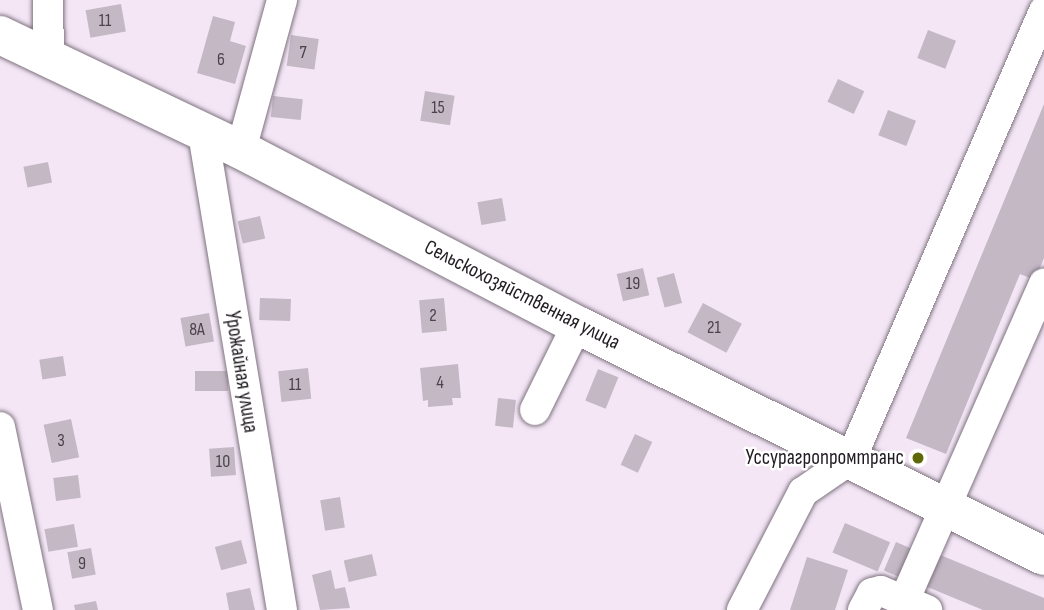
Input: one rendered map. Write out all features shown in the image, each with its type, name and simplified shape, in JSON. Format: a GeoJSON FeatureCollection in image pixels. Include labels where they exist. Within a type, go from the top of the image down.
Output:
{"type":"FeatureCollection","features":[{"type":"Feature","properties":{"kind":"main road","name":"Сельскохозяйственная улица"},"geometry":{"type":"LineString","coordinates":[[0,35],[241,150],[577,325],[1044,556]]}},
{"type":"Feature","properties":{"kind":"lane"},"geometry":{"type":"LineString","coordinates":[[48,0],[49,57]]}},
{"type":"Feature","properties":{"kind":"lane"},"geometry":{"type":"LineString","coordinates":[[241,150],[282,0]]}},
{"type":"Feature","properties":{"kind":"lane"},"geometry":{"type":"LineString","coordinates":[[742,610],[803,492],[851,459],[1044,11]]}},
{"type":"Feature","properties":{"kind":"lane","name":"Урожайная улица"},"geometry":{"type":"LineString","coordinates":[[203,133],[282,610]]}},
{"type":"Feature","properties":{"kind":"lane"},"geometry":{"type":"LineString","coordinates":[[863,610],[872,593],[881,592],[915,605],[944,506],[1044,283]]}},
{"type":"Feature","properties":{"kind":"lane"},"geometry":{"type":"LineString","coordinates":[[535,410],[577,325]]}},
{"type":"Feature","properties":{"kind":"lane"},"geometry":{"type":"LineString","coordinates":[[0,427],[38,610]]}},
{"type":"Feature","properties":{"kind":"building"},"geometry":{"type":"Polygon","coordinates":[[[121,4],[126,32],[90,38],[86,10],[121,4]]]}},
{"type":"Feature","properties":{"kind":"building"},"geometry":{"type":"Polygon","coordinates":[[[213,16],[235,22],[230,41],[246,46],[235,84],[197,73],[213,16]]]}},
{"type":"Feature","properties":{"kind":"building"},"geometry":{"type":"Polygon","coordinates":[[[928,30],[956,41],[945,69],[917,58],[928,30]]]}},
{"type":"Feature","properties":{"kind":"building"},"geometry":{"type":"Polygon","coordinates":[[[291,35],[319,39],[314,70],[287,66],[291,35]]]}},
{"type":"Feature","properties":{"kind":"building"},"geometry":{"type":"Polygon","coordinates":[[[838,79],[864,91],[854,114],[827,102],[838,79]]]}},
{"type":"Feature","properties":{"kind":"building"},"geometry":{"type":"Polygon","coordinates":[[[425,91],[455,96],[450,125],[420,121],[425,91]]]}},
{"type":"Feature","properties":{"kind":"building"},"geometry":{"type":"Polygon","coordinates":[[[273,96],[303,99],[301,120],[271,117],[273,96]]]}},
{"type":"Feature","properties":{"kind":"building"},"geometry":{"type":"Polygon","coordinates":[[[1044,104],[1044,258],[1035,280],[1020,274],[946,454],[906,438],[1044,104]]]}},
{"type":"Feature","properties":{"kind":"building"},"geometry":{"type":"Polygon","coordinates":[[[888,110],[916,121],[906,146],[878,135],[888,110]]]}},
{"type":"Feature","properties":{"kind":"building"},"geometry":{"type":"Polygon","coordinates":[[[48,162],[52,183],[27,187],[23,167],[48,162]]]}},
{"type":"Feature","properties":{"kind":"building"},"geometry":{"type":"Polygon","coordinates":[[[502,198],[506,221],[481,225],[477,202],[502,198]]]}},
{"type":"Feature","properties":{"kind":"building"},"geometry":{"type":"Polygon","coordinates":[[[260,216],[265,238],[243,244],[238,221],[260,216]]]}},
{"type":"Feature","properties":{"kind":"building"},"geometry":{"type":"Polygon","coordinates":[[[643,268],[649,295],[623,301],[617,274],[643,268]]]}},
{"type":"Feature","properties":{"kind":"building"},"geometry":{"type":"Polygon","coordinates":[[[674,273],[682,303],[665,308],[657,278],[674,273]]]}},
{"type":"Feature","properties":{"kind":"building"},"geometry":{"type":"Polygon","coordinates":[[[260,298],[291,299],[290,321],[259,320],[260,298]]]}},
{"type":"Feature","properties":{"kind":"building"},"geometry":{"type":"Polygon","coordinates":[[[444,298],[447,331],[422,333],[419,300],[444,298]]]}},
{"type":"Feature","properties":{"kind":"building"},"geometry":{"type":"Polygon","coordinates":[[[703,303],[742,324],[726,353],[688,332],[703,303]]]}},
{"type":"Feature","properties":{"kind":"building"},"geometry":{"type":"Polygon","coordinates":[[[209,313],[214,342],[185,347],[180,318],[209,313]]]}},
{"type":"Feature","properties":{"kind":"building"},"geometry":{"type":"Polygon","coordinates":[[[63,356],[66,376],[42,380],[39,360],[63,356]]]}},
{"type":"Feature","properties":{"kind":"building"},"geometry":{"type":"Polygon","coordinates":[[[458,364],[461,398],[452,398],[453,405],[428,407],[428,400],[423,401],[420,368],[458,364]]]}},
{"type":"Feature","properties":{"kind":"building"},"geometry":{"type":"Polygon","coordinates":[[[308,368],[311,399],[281,402],[278,371],[308,368]]]}},
{"type":"Feature","properties":{"kind":"building"},"geometry":{"type":"Polygon","coordinates":[[[598,369],[618,377],[606,409],[585,401],[598,369]]]}},
{"type":"Feature","properties":{"kind":"building"},"geometry":{"type":"Polygon","coordinates":[[[195,371],[228,371],[228,391],[195,391],[195,371]]]}},
{"type":"Feature","properties":{"kind":"building"},"geometry":{"type":"Polygon","coordinates":[[[498,398],[516,400],[513,428],[495,426],[498,398]]]}},
{"type":"Feature","properties":{"kind":"building"},"geometry":{"type":"Polygon","coordinates":[[[71,419],[79,457],[52,463],[44,425],[71,419]]]}},
{"type":"Feature","properties":{"kind":"building"},"geometry":{"type":"Polygon","coordinates":[[[635,434],[652,442],[638,473],[621,465],[635,434]]]}},
{"type":"Feature","properties":{"kind":"building"},"geometry":{"type":"Polygon","coordinates":[[[234,447],[236,475],[211,477],[209,449],[234,447]]]}},
{"type":"Feature","properties":{"kind":"building"},"geometry":{"type":"Polygon","coordinates":[[[78,475],[81,498],[56,501],[53,478],[78,475]]]}},
{"type":"Feature","properties":{"kind":"building"},"geometry":{"type":"Polygon","coordinates":[[[340,497],[345,528],[325,531],[320,500],[340,497]]]}},
{"type":"Feature","properties":{"kind":"building"},"geometry":{"type":"Polygon","coordinates":[[[845,523],[890,542],[878,572],[832,552],[845,523]]]}},
{"type":"Feature","properties":{"kind":"building"},"geometry":{"type":"Polygon","coordinates":[[[74,524],[78,547],[48,552],[44,529],[74,524]]]}},
{"type":"Feature","properties":{"kind":"building"},"geometry":{"type":"Polygon","coordinates":[[[241,540],[247,563],[221,570],[215,547],[241,540]]]}},
{"type":"Feature","properties":{"kind":"building"},"geometry":{"type":"Polygon","coordinates":[[[896,542],[915,550],[903,579],[884,571],[896,542]]]}},
{"type":"Feature","properties":{"kind":"building"},"geometry":{"type":"Polygon","coordinates":[[[91,548],[96,575],[72,579],[67,552],[91,548]]]}},
{"type":"Feature","properties":{"kind":"building"},"geometry":{"type":"Polygon","coordinates":[[[372,554],[377,575],[349,582],[344,561],[372,554]]]}},
{"type":"Feature","properties":{"kind":"building"},"geometry":{"type":"Polygon","coordinates":[[[938,554],[1044,598],[1044,610],[983,610],[925,586],[938,554]]]}},
{"type":"Feature","properties":{"kind":"building"},"geometry":{"type":"Polygon","coordinates":[[[807,557],[848,570],[835,610],[790,610],[807,557]]]}},
{"type":"Feature","properties":{"kind":"building"},"geometry":{"type":"Polygon","coordinates":[[[331,570],[335,589],[345,587],[350,608],[320,610],[312,575],[331,570]]]}},
{"type":"Feature","properties":{"kind":"building"},"geometry":{"type":"Polygon","coordinates":[[[250,588],[255,610],[229,610],[226,593],[250,588]]]}},
{"type":"Feature","properties":{"kind":"building"},"geometry":{"type":"Polygon","coordinates":[[[96,601],[98,610],[75,610],[74,605],[96,601]]]}},
{"type":"Feature","properties":{"kind":"place","name":"Уссурагропромтранс"},"geometry":{"type":"Point","coordinates":[918,458]}}]}
